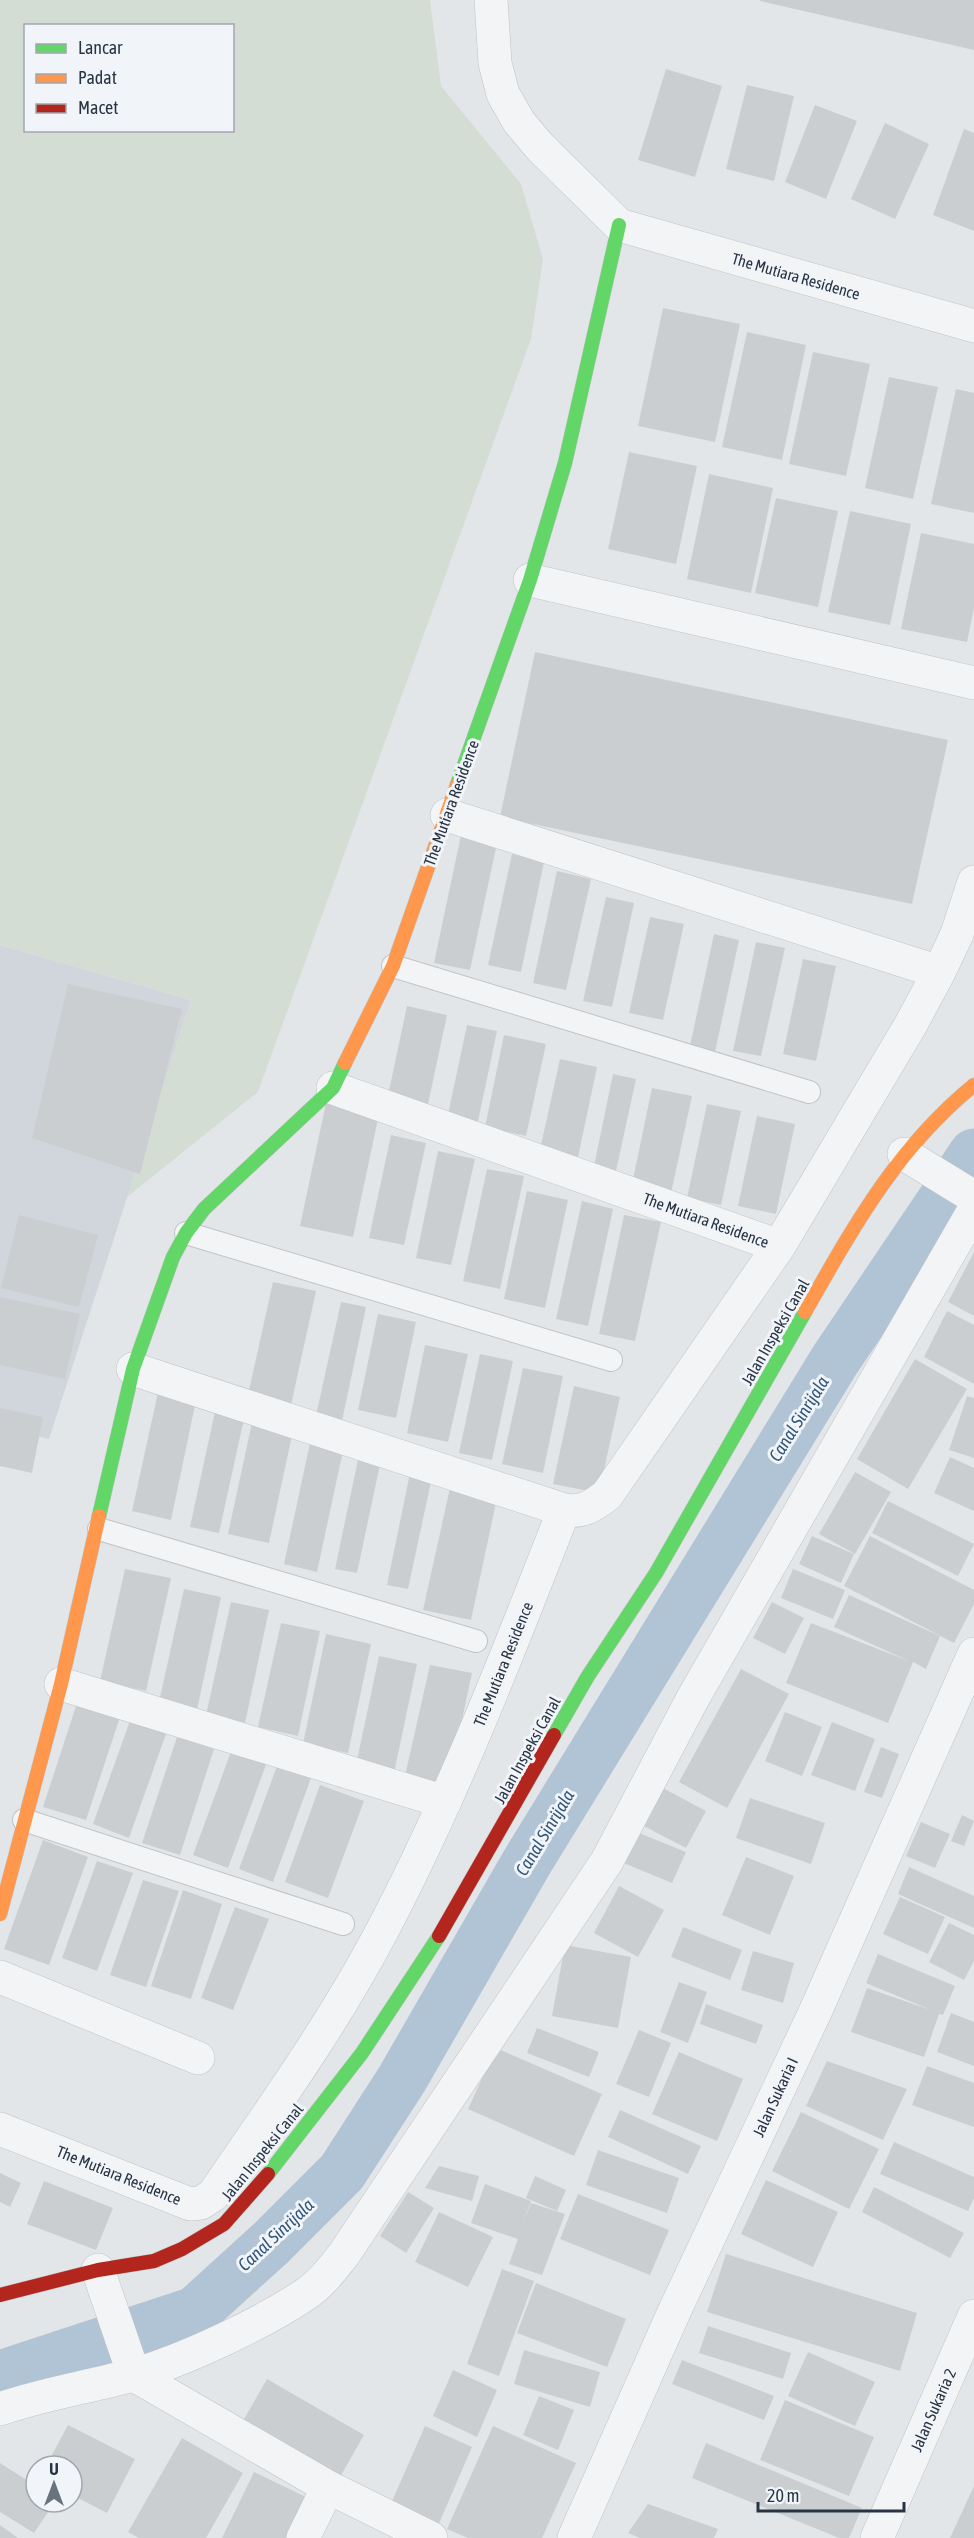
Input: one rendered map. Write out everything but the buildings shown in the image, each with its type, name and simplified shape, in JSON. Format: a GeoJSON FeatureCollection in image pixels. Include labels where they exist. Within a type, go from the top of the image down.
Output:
{"type":"FeatureCollection","features":[{"type":"Feature","properties":{"kind":"street","name":"The Mutiara Residence"},"geometry":{"type":"LineString","coordinates":[[491,0],[495,63],[503,94],[519,122],[540,147],[619,225],[974,327]]}},
{"type":"Feature","properties":{"kind":"street","name":"The Mutiara Residence"},"geometry":{"type":"LineString","coordinates":[[0,1914],[62,1684],[134,1369],[173,1257],[186,1233],[204,1209],[333,1088],[393,966],[530,580],[566,463],[619,225]]}},
{"type":"Feature","properties":{"kind":"street"},"geometry":{"type":"LineString","coordinates":[[530,580],[974,683]]}},
{"type":"Feature","properties":{"kind":"street"},"geometry":{"type":"LineString","coordinates":[[447,815],[939,972]]}},
{"type":"Feature","properties":{"kind":"street","name":"The Mutiara Residence"},"geometry":{"type":"LineString","coordinates":[[333,1088],[779,1246],[910,1026],[939,972],[957,934],[974,882]]}},
{"type":"Feature","properties":{"kind":"street","name":"Jalan Inspeksi Canal"},"geometry":{"type":"LineString","coordinates":[[0,2295],[101,2279],[182,2249],[224,2224],[269,2173],[362,2053],[437,1940],[588,1676],[656,1573],[865,1207],[974,1085]]}},
{"type":"Feature","properties":{"kind":"street"},"geometry":{"type":"LineString","coordinates":[[0,2409],[228,2337],[307,2293],[324,2278],[344,2253],[607,1861],[693,1698],[972,1200],[908,1157]]}},
{"type":"Feature","properties":{"kind":"street"},"geometry":{"type":"LineString","coordinates":[[134,1369],[564,1510],[580,1511],[608,1495],[779,1246]]}},
{"type":"Feature","properties":{"kind":"street","name":"The Mutiara Residence"},"geometry":{"type":"LineString","coordinates":[[0,2129],[190,2204],[201,2203],[213,2195],[326,2028],[382,1932],[473,1740],[564,1510]]}},
{"type":"Feature","properties":{"kind":"street","name":"Jalan Sukaria I"},"geometry":{"type":"LineString","coordinates":[[574,2538],[674,2312],[816,2010],[974,1654]]}},
{"type":"Feature","properties":{"kind":"street"},"geometry":{"type":"LineString","coordinates":[[62,1684],[445,1802]]}},
{"type":"Feature","properties":{"kind":"street"},"geometry":{"type":"LineString","coordinates":[[0,1977],[198,2058]]}},
{"type":"Feature","properties":{"kind":"street"},"geometry":{"type":"LineString","coordinates":[[101,2279],[132,2366],[328,2487],[431,2538]]}},
{"type":"Feature","properties":{"kind":"street","name":"Jalan Sukaria 2"},"geometry":{"type":"LineString","coordinates":[[877,2538],[974,2316]]}},
{"type":"Feature","properties":{"kind":"street"},"geometry":{"type":"LineString","coordinates":[[303,2538],[328,2487]]}},
{"type":"Feature","properties":{"kind":"lane"},"geometry":{"type":"LineString","coordinates":[[393,966],[809,1092]]}},
{"type":"Feature","properties":{"kind":"lane"},"geometry":{"type":"LineString","coordinates":[[186,1233],[611,1360]]}},
{"type":"Feature","properties":{"kind":"lane"},"geometry":{"type":"LineString","coordinates":[[99,1529],[476,1641]]}},
{"type":"Feature","properties":{"kind":"lane"},"geometry":{"type":"LineString","coordinates":[[24,1820],[343,1924]]}},
{"type":"Feature","properties":{"kind":"shaded area"},"geometry":{"type":"Polygon","coordinates":[[[0,0],[430,0],[441,86],[521,184],[543,259],[531,339],[258,1092],[127,1197],[191,1000],[0,945],[0,0]]]}},
{"type":"Feature","properties":{"kind":"shaded area"},"geometry":{"type":"Polygon","coordinates":[[[0,945],[191,1000],[49,1439],[0,1427],[0,945]]]}},
{"type":"Feature","properties":{"kind":"waterway","name":"Canal Sinrijala"},"geometry":{"type":"LineString","coordinates":[[0,2376],[195,2312],[271,2243],[342,2172],[402,2079],[527,1862],[835,1360],[974,1154]]}},
{"type":"Feature","properties":{"kind":"traffic: fast"},"geometry":{"type":"LineString","coordinates":[[457,785],[530,580],[565,463],[619,225]]}},
{"type":"Feature","properties":{"kind":"traffic: fast"},"geometry":{"type":"LineString","coordinates":[[99,1516],[133,1369],[173,1257],[186,1233],[204,1209],[333,1088],[345,1063]]}},
{"type":"Feature","properties":{"kind":"traffic: fast"},"geometry":{"type":"LineString","coordinates":[[554,1735],[588,1676],[656,1573],[805,1312]]}},
{"type":"Feature","properties":{"kind":"traffic: fast"},"geometry":{"type":"LineString","coordinates":[[268,2174],[362,2053],[439,1936]]}},
{"type":"Feature","properties":{"kind":"traffic: slow"},"geometry":{"type":"LineString","coordinates":[[345,1063],[393,966],[457,785]]}},
{"type":"Feature","properties":{"kind":"traffic: slow"},"geometry":{"type":"LineString","coordinates":[[805,1312],[859,1219],[899,1162],[946,1110],[974,1085]]}},
{"type":"Feature","properties":{"kind":"traffic: slow"},"geometry":{"type":"LineString","coordinates":[[0,1914],[61,1684],[99,1516]]}},
{"type":"Feature","properties":{"kind":"traffic: jam"},"geometry":{"type":"LineString","coordinates":[[439,1936],[554,1735]]}},
{"type":"Feature","properties":{"kind":"traffic: jam"},"geometry":{"type":"LineString","coordinates":[[0,2295],[98,2270],[154,2261],[182,2249],[224,2224],[268,2174]]}}]}
